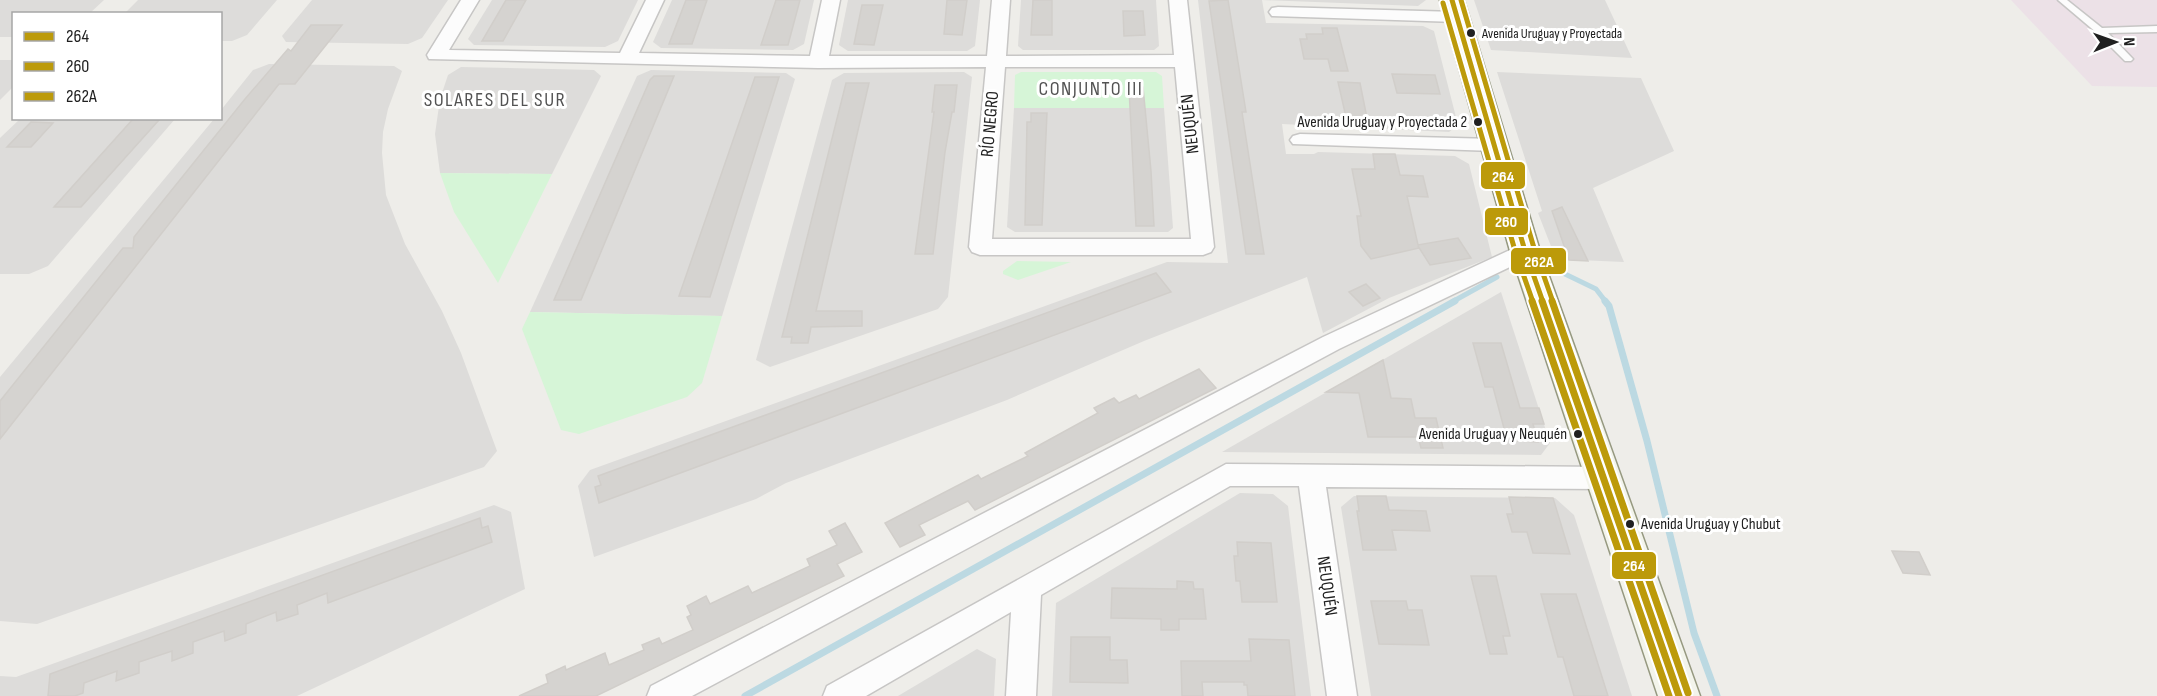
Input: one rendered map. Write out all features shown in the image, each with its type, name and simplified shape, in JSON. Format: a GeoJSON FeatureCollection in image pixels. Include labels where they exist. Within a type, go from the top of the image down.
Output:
{"type":"FeatureCollection","features":[{"type":"Feature","properties":{"kind":"main road"},"geometry":{"type":"LineString","coordinates":[[1454,8],[1525,251],[1679,696]]}},
{"type":"Feature","properties":{"kind":"street"},"geometry":{"type":"LineString","coordinates":[[470,0],[436,55],[818,62],[1184,61]]}},
{"type":"Feature","properties":{"kind":"street"},"geometry":{"type":"LineString","coordinates":[[627,58],[655,0]]}},
{"type":"Feature","properties":{"kind":"street"},"geometry":{"type":"LineString","coordinates":[[818,62],[831,0]]}},
{"type":"Feature","properties":{"kind":"street","name":"RÍO NEGRO"},"geometry":{"type":"LineString","coordinates":[[980,247],[1001,0]]}},
{"type":"Feature","properties":{"kind":"street","name":"NEUQUÉN"},"geometry":{"type":"LineString","coordinates":[[980,247],[1203,247],[1178,0]]}},
{"type":"Feature","properties":{"kind":"street"},"geometry":{"type":"LineString","coordinates":[[1278,12],[1454,8]]}},
{"type":"Feature","properties":{"kind":"street"},"geometry":{"type":"LineString","coordinates":[[1300,140],[1494,146]]}},
{"type":"Feature","properties":{"kind":"street"},"geometry":{"type":"LineString","coordinates":[[662,696],[1320,349],[1525,251]]}},
{"type":"Feature","properties":{"kind":"street"},"geometry":{"type":"LineString","coordinates":[[838,696],[1226,475],[1604,478]]}},
{"type":"Feature","properties":{"kind":"street","name":"NEUQUÉN"},"geometry":{"type":"LineString","coordinates":[[1311,476],[1342,696]]}},
{"type":"Feature","properties":{"kind":"street"},"geometry":{"type":"LineString","coordinates":[[1022,696],[1027,588]]}},
{"type":"Feature","properties":{"kind":"lane"},"geometry":{"type":"LineString","coordinates":[[2062,0],[2100,31],[2128,59]]}},
{"type":"Feature","properties":{"kind":"lane"},"geometry":{"type":"LineString","coordinates":[[2100,31],[2157,29]]}},
{"type":"Feature","properties":{"kind":"shaded area"},"geometry":{"type":"Polygon","coordinates":[[[0,0],[104,0],[91,12],[12,12],[12,37],[0,37],[0,0]]]}},
{"type":"Feature","properties":{"kind":"shaded area"},"geometry":{"type":"Polygon","coordinates":[[[138,0],[277,0],[247,35],[232,41],[222,41],[222,12],[126,12],[138,0]]]}},
{"type":"Feature","properties":{"kind":"shaded area"},"geometry":{"type":"Polygon","coordinates":[[[312,0],[448,0],[422,38],[408,44],[286,42],[282,36],[312,0]]]}},
{"type":"Feature","properties":{"kind":"shaded area"},"geometry":{"type":"Polygon","coordinates":[[[492,0],[638,0],[618,41],[605,47],[474,45],[468,39],[492,0]]]}},
{"type":"Feature","properties":{"kind":"shaded area"},"geometry":{"type":"Polygon","coordinates":[[[672,0],[814,0],[804,44],[793,50],[661,48],[653,42],[672,0]]]}},
{"type":"Feature","properties":{"kind":"shaded area"},"geometry":{"type":"Polygon","coordinates":[[[848,0],[980,0],[975,46],[967,51],[848,51],[839,45],[848,0]]]}},
{"type":"Feature","properties":{"kind":"shaded area"},"geometry":{"type":"Polygon","coordinates":[[[1021,0],[1156,0],[1159,46],[1154,50],[1023,50],[1018,46],[1021,0]]]}},
{"type":"Feature","properties":{"kind":"shaded area"},"geometry":{"type":"Polygon","coordinates":[[[1198,0],[1262,0],[1266,23],[1423,26],[1434,31],[1458,125],[1449,132],[1282,124],[1286,154],[1318,152],[1455,156],[1469,164],[1492,257],[1389,298],[1323,333],[1307,277],[1144,341],[1007,400],[786,483],[756,499],[594,557],[578,486],[590,470],[1167,262],[1228,263],[1198,0]]]}},
{"type":"Feature","properties":{"kind":"shaded area"},"geometry":{"type":"Polygon","coordinates":[[[1262,0],[1426,0],[1418,6],[1262,0]]]}},
{"type":"Feature","properties":{"kind":"shaded area"},"geometry":{"type":"Polygon","coordinates":[[[1474,0],[1605,0],[1632,58],[1491,50],[1474,0]]]}},
{"type":"Feature","properties":{"kind":"shaded area"},"geometry":{"type":"Polygon","coordinates":[[[2011,0],[2157,0],[2157,87],[2092,86],[2011,0]]]}},
{"type":"Feature","properties":{"kind":"shaded area"},"geometry":{"type":"Polygon","coordinates":[[[0,60],[12,60],[12,88],[0,100],[0,60]]]}},
{"type":"Feature","properties":{"kind":"shaded area"},"geometry":{"type":"Polygon","coordinates":[[[269,64],[394,66],[402,71],[388,109],[383,132],[382,153],[386,195],[405,244],[442,311],[461,353],[497,451],[484,467],[37,624],[0,621],[0,377],[213,120],[222,120],[222,109],[253,70],[269,64]]]}},
{"type":"Feature","properties":{"kind":"shaded area"},"geometry":{"type":"Polygon","coordinates":[[[461,67],[594,70],[601,76],[552,174],[440,173],[435,134],[440,99],[448,75],[461,67]]]}},
{"type":"Feature","properties":{"kind":"shaded area"},"geometry":{"type":"Polygon","coordinates":[[[651,70],[786,73],[795,79],[722,316],[530,312],[637,76],[651,70]]]}},
{"type":"Feature","properties":{"kind":"shaded area"},"geometry":{"type":"Polygon","coordinates":[[[964,72],[972,77],[948,297],[938,309],[770,367],[756,360],[832,80],[844,73],[964,72]]]}},
{"type":"Feature","properties":{"kind":"shaded area"},"geometry":{"type":"Polygon","coordinates":[[[1497,72],[1641,78],[1674,151],[1593,188],[1624,262],[1556,259],[1538,213],[1542,211],[1497,72]]]}},
{"type":"Feature","properties":{"kind":"shaded area"},"geometry":{"type":"Polygon","coordinates":[[[1014,108],[1164,108],[1173,228],[1168,232],[1015,232],[1007,227],[1014,108]]]}},
{"type":"Feature","properties":{"kind":"shaded area"},"geometry":{"type":"Polygon","coordinates":[[[19,120],[174,120],[48,266],[29,274],[0,274],[0,138],[19,120]]]}},
{"type":"Feature","properties":{"kind":"shaded area"},"geometry":{"type":"Polygon","coordinates":[[[1501,292],[1550,443],[1541,455],[1222,452],[1501,292]]]}},
{"type":"Feature","properties":{"kind":"shaded area"},"geometry":{"type":"Polygon","coordinates":[[[1240,493],[1273,494],[1288,506],[1311,696],[1052,696],[1056,603],[1240,493]]]}},
{"type":"Feature","properties":{"kind":"shaded area"},"geometry":{"type":"Polygon","coordinates":[[[1354,496],[1555,498],[1574,515],[1632,696],[1371,696],[1341,507],[1354,496]]]}},
{"type":"Feature","properties":{"kind":"shaded area"},"geometry":{"type":"Polygon","coordinates":[[[494,505],[511,512],[525,589],[297,696],[0,696],[0,676],[16,677],[494,505]]]}},
{"type":"Feature","properties":{"kind":"shaded area"},"geometry":{"type":"Polygon","coordinates":[[[977,649],[996,659],[994,696],[898,696],[977,649]]]}},
{"type":"Feature","properties":{"kind":"green space"},"geometry":{"type":"Polygon","coordinates":[[[1021,72],[1156,72],[1162,76],[1164,108],[1014,108],[1015,75],[1021,72]]]}},
{"type":"Feature","properties":{"kind":"green space"},"geometry":{"type":"Polygon","coordinates":[[[440,173],[552,174],[498,283],[454,212],[440,173]]]}},
{"type":"Feature","properties":{"kind":"green space"},"geometry":{"type":"Polygon","coordinates":[[[1017,261],[1071,262],[1018,280],[1003,274],[1003,271],[1017,261]]]}},
{"type":"Feature","properties":{"kind":"green space"},"geometry":{"type":"Polygon","coordinates":[[[530,312],[722,316],[702,383],[687,397],[579,434],[561,430],[522,329],[530,312]]]}},
{"type":"Feature","properties":{"kind":"building"},"geometry":{"type":"Polygon","coordinates":[[[506,0],[526,0],[503,41],[482,41],[506,0]]]}},
{"type":"Feature","properties":{"kind":"building"},"geometry":{"type":"Polygon","coordinates":[[[686,0],[707,0],[692,44],[669,44],[686,0]]]}},
{"type":"Feature","properties":{"kind":"building"},"geometry":{"type":"Polygon","coordinates":[[[776,0],[800,0],[788,45],[761,45],[776,0]]]}},
{"type":"Feature","properties":{"kind":"building"},"geometry":{"type":"Polygon","coordinates":[[[947,0],[967,0],[962,35],[944,34],[947,0]]]}},
{"type":"Feature","properties":{"kind":"building"},"geometry":{"type":"Polygon","coordinates":[[[1033,0],[1052,0],[1052,35],[1031,35],[1033,0]]]}},
{"type":"Feature","properties":{"kind":"building"},"geometry":{"type":"Polygon","coordinates":[[[1228,0],[1246,112],[1242,112],[1264,254],[1246,254],[1209,1],[1228,0]]]}},
{"type":"Feature","properties":{"kind":"building"},"geometry":{"type":"Polygon","coordinates":[[[862,5],[883,5],[874,45],[854,44],[862,5]]]}},
{"type":"Feature","properties":{"kind":"building"},"geometry":{"type":"Polygon","coordinates":[[[1123,11],[1143,11],[1145,35],[1124,36],[1123,11]]]}},
{"type":"Feature","properties":{"kind":"building"},"geometry":{"type":"Polygon","coordinates":[[[311,25],[342,25],[295,84],[279,84],[0,439],[0,401],[123,248],[133,248],[134,237],[245,99],[288,49],[291,51],[311,25]]]}},
{"type":"Feature","properties":{"kind":"building"},"geometry":{"type":"Polygon","coordinates":[[[1322,28],[1337,28],[1348,71],[1331,71],[1328,59],[1304,59],[1300,39],[1307,39],[1306,34],[1323,34],[1322,28]]]}},
{"type":"Feature","properties":{"kind":"building"},"geometry":{"type":"Polygon","coordinates":[[[1392,74],[1435,75],[1440,94],[1397,93],[1392,74]]]}},
{"type":"Feature","properties":{"kind":"building"},"geometry":{"type":"Polygon","coordinates":[[[654,76],[674,76],[581,300],[554,300],[650,80],[654,76]]]}},
{"type":"Feature","properties":{"kind":"building"},"geometry":{"type":"Polygon","coordinates":[[[755,77],[779,77],[710,297],[679,296],[755,77]]]}},
{"type":"Feature","properties":{"kind":"building"},"geometry":{"type":"Polygon","coordinates":[[[1338,82],[1360,83],[1367,118],[1346,117],[1338,82]]]}},
{"type":"Feature","properties":{"kind":"building"},"geometry":{"type":"Polygon","coordinates":[[[846,83],[869,83],[816,311],[862,311],[862,326],[811,327],[808,343],[791,343],[792,337],[782,337],[846,83]]]}},
{"type":"Feature","properties":{"kind":"building"},"geometry":{"type":"Polygon","coordinates":[[[935,85],[957,85],[954,112],[952,112],[945,152],[933,254],[915,254],[934,112],[932,112],[935,85]]]}},
{"type":"Feature","properties":{"kind":"building"},"geometry":{"type":"Polygon","coordinates":[[[1143,87],[1154,226],[1136,226],[1129,88],[1143,87]]]}},
{"type":"Feature","properties":{"kind":"building"},"geometry":{"type":"Polygon","coordinates":[[[1031,113],[1047,113],[1042,225],[1025,225],[1027,122],[1031,122],[1031,113]]]}},
{"type":"Feature","properties":{"kind":"building"},"geometry":{"type":"Polygon","coordinates":[[[132,120],[159,120],[81,207],[54,207],[132,120]]]}},
{"type":"Feature","properties":{"kind":"building"},"geometry":{"type":"Polygon","coordinates":[[[31,122],[53,123],[31,147],[7,147],[31,122]]]}},
{"type":"Feature","properties":{"kind":"building"},"geometry":{"type":"Polygon","coordinates":[[[1373,154],[1395,154],[1400,175],[1423,176],[1428,197],[1407,196],[1418,245],[1458,238],[1471,258],[1430,265],[1418,246],[1419,248],[1371,259],[1361,246],[1357,216],[1361,216],[1352,169],[1375,169],[1373,154]]]}},
{"type":"Feature","properties":{"kind":"building"},"geometry":{"type":"Polygon","coordinates":[[[1562,207],[1588,261],[1569,260],[1552,211],[1562,207]]]}},
{"type":"Feature","properties":{"kind":"building"},"geometry":{"type":"Polygon","coordinates":[[[1156,273],[1171,292],[599,503],[595,487],[601,485],[598,476],[1156,273]]]}},
{"type":"Feature","properties":{"kind":"building"},"geometry":{"type":"Polygon","coordinates":[[[1366,284],[1380,298],[1363,306],[1349,292],[1366,284]]]}},
{"type":"Feature","properties":{"kind":"building"},"geometry":{"type":"Polygon","coordinates":[[[1473,343],[1501,343],[1520,408],[1539,408],[1544,424],[1533,424],[1538,442],[1518,441],[1515,432],[1505,432],[1493,387],[1485,387],[1473,343]]]}},
{"type":"Feature","properties":{"kind":"building"},"geometry":{"type":"Polygon","coordinates":[[[1383,360],[1391,398],[1411,399],[1415,418],[1436,418],[1443,448],[1421,448],[1418,437],[1368,437],[1359,393],[1326,392],[1383,360]]]}},
{"type":"Feature","properties":{"kind":"building"},"geometry":{"type":"Polygon","coordinates":[[[1199,369],[1216,388],[975,510],[968,501],[919,525],[925,535],[900,547],[885,523],[978,475],[981,479],[1028,456],[1025,453],[1098,413],[1094,408],[1114,398],[1119,403],[1136,395],[1139,399],[1199,369]]]}},
{"type":"Feature","properties":{"kind":"building"},"geometry":{"type":"Polygon","coordinates":[[[1357,496],[1386,496],[1389,510],[1426,511],[1430,531],[1392,530],[1396,550],[1363,550],[1357,496]]]}},
{"type":"Feature","properties":{"kind":"building"},"geometry":{"type":"Polygon","coordinates":[[[1509,497],[1553,498],[1570,554],[1533,553],[1527,532],[1512,532],[1507,514],[1513,514],[1509,497]]]}},
{"type":"Feature","properties":{"kind":"building"},"geometry":{"type":"Polygon","coordinates":[[[480,518],[482,528],[488,526],[492,542],[328,603],[327,593],[297,605],[298,614],[277,621],[276,612],[246,624],[246,633],[225,641],[224,631],[193,642],[193,653],[172,661],[172,651],[139,662],[139,673],[116,681],[117,671],[84,683],[83,693],[75,696],[48,696],[50,674],[480,518]]]}},
{"type":"Feature","properties":{"kind":"building"},"geometry":{"type":"Polygon","coordinates":[[[845,523],[862,552],[837,564],[844,576],[596,696],[519,696],[548,683],[546,675],[565,666],[566,670],[605,653],[609,665],[644,650],[642,645],[659,638],[662,644],[693,630],[687,617],[691,615],[687,606],[706,596],[710,604],[748,586],[752,593],[810,566],[807,559],[837,545],[829,531],[845,523]]]}},
{"type":"Feature","properties":{"kind":"building"},"geometry":{"type":"Polygon","coordinates":[[[1237,542],[1271,543],[1277,602],[1242,602],[1240,581],[1236,581],[1234,556],[1238,556],[1237,542]]]}},
{"type":"Feature","properties":{"kind":"building"},"geometry":{"type":"Polygon","coordinates":[[[1892,551],[1919,552],[1930,575],[1903,573],[1892,551]]]}},
{"type":"Feature","properties":{"kind":"building"},"geometry":{"type":"Polygon","coordinates":[[[1471,576],[1496,576],[1510,636],[1503,636],[1507,654],[1490,654],[1471,576]]]}},
{"type":"Feature","properties":{"kind":"building"},"geometry":{"type":"Polygon","coordinates":[[[1177,581],[1193,582],[1194,589],[1203,589],[1206,619],[1179,619],[1179,630],[1161,630],[1161,619],[1111,618],[1112,588],[1177,589],[1177,581]]]}},
{"type":"Feature","properties":{"kind":"building"},"geometry":{"type":"Polygon","coordinates":[[[1541,594],[1576,594],[1608,696],[1574,696],[1563,657],[1558,657],[1541,594]]]}},
{"type":"Feature","properties":{"kind":"building"},"geometry":{"type":"Polygon","coordinates":[[[1371,601],[1406,601],[1408,610],[1422,610],[1429,645],[1379,644],[1371,601]]]}},
{"type":"Feature","properties":{"kind":"building"},"geometry":{"type":"Polygon","coordinates":[[[1071,637],[1110,637],[1110,660],[1127,660],[1128,683],[1070,682],[1071,637]]]}},
{"type":"Feature","properties":{"kind":"building"},"geometry":{"type":"Polygon","coordinates":[[[1249,639],[1289,640],[1295,696],[1248,696],[1247,685],[1244,685],[1244,682],[1202,682],[1203,696],[1182,696],[1181,661],[1251,661],[1249,639]]]}},
{"type":"Feature","properties":{"kind":"waterway"},"geometry":{"type":"LineString","coordinates":[[1565,274],[1596,289],[1606,302]]}},
{"type":"Feature","properties":{"kind":"waterway"},"geometry":{"type":"LineString","coordinates":[[1452,302],[1497,277]]}},
{"type":"Feature","properties":{"kind":"waterway"},"geometry":{"type":"LineString","coordinates":[[745,696],[1455,301]]}},
{"type":"Feature","properties":{"kind":"waterway"},"geometry":{"type":"LineString","coordinates":[[1605,301],[1609,306],[1647,441],[1694,633],[1717,696]]}},
{"type":"Feature","properties":{"kind":"transit line","name":"264"},"geometry":{"type":"LineString","coordinates":[[1452,0],[1525,251],[1679,696]]}},
{"type":"Feature","properties":{"kind":"transit line","name":"262A"},"geometry":{"type":"LineString","coordinates":[[1461,0],[1534,248],[1688,693]]}},
{"type":"Feature","properties":{"kind":"transit line","name":"260"},"geometry":{"type":"LineString","coordinates":[[1443,3],[1516,254],[1669,696]]}},
{"type":"Feature","properties":{"kind":"place","name":"Avenida Uruguay y Proyectada"},"geometry":{"type":"Point","coordinates":[1471,33]}},
{"type":"Feature","properties":{"kind":"place","name":"Avenida Uruguay y Proyectada 2"},"geometry":{"type":"Point","coordinates":[1478,122]}},
{"type":"Feature","properties":{"kind":"place","name":"Avenida Uruguay y Neuquén"},"geometry":{"type":"Point","coordinates":[1578,434]}},
{"type":"Feature","properties":{"kind":"place","name":"Avenida Uruguay y Chubut"},"geometry":{"type":"Point","coordinates":[1630,524]}},
{"type":"Feature","properties":{"kind":"district","name":"CONJUNTO III"},"geometry":{"type":"Point","coordinates":[1091,89]}},
{"type":"Feature","properties":{"kind":"district","name":"SOLARES DEL SUR"},"geometry":{"type":"Point","coordinates":[495,100]}}]}
